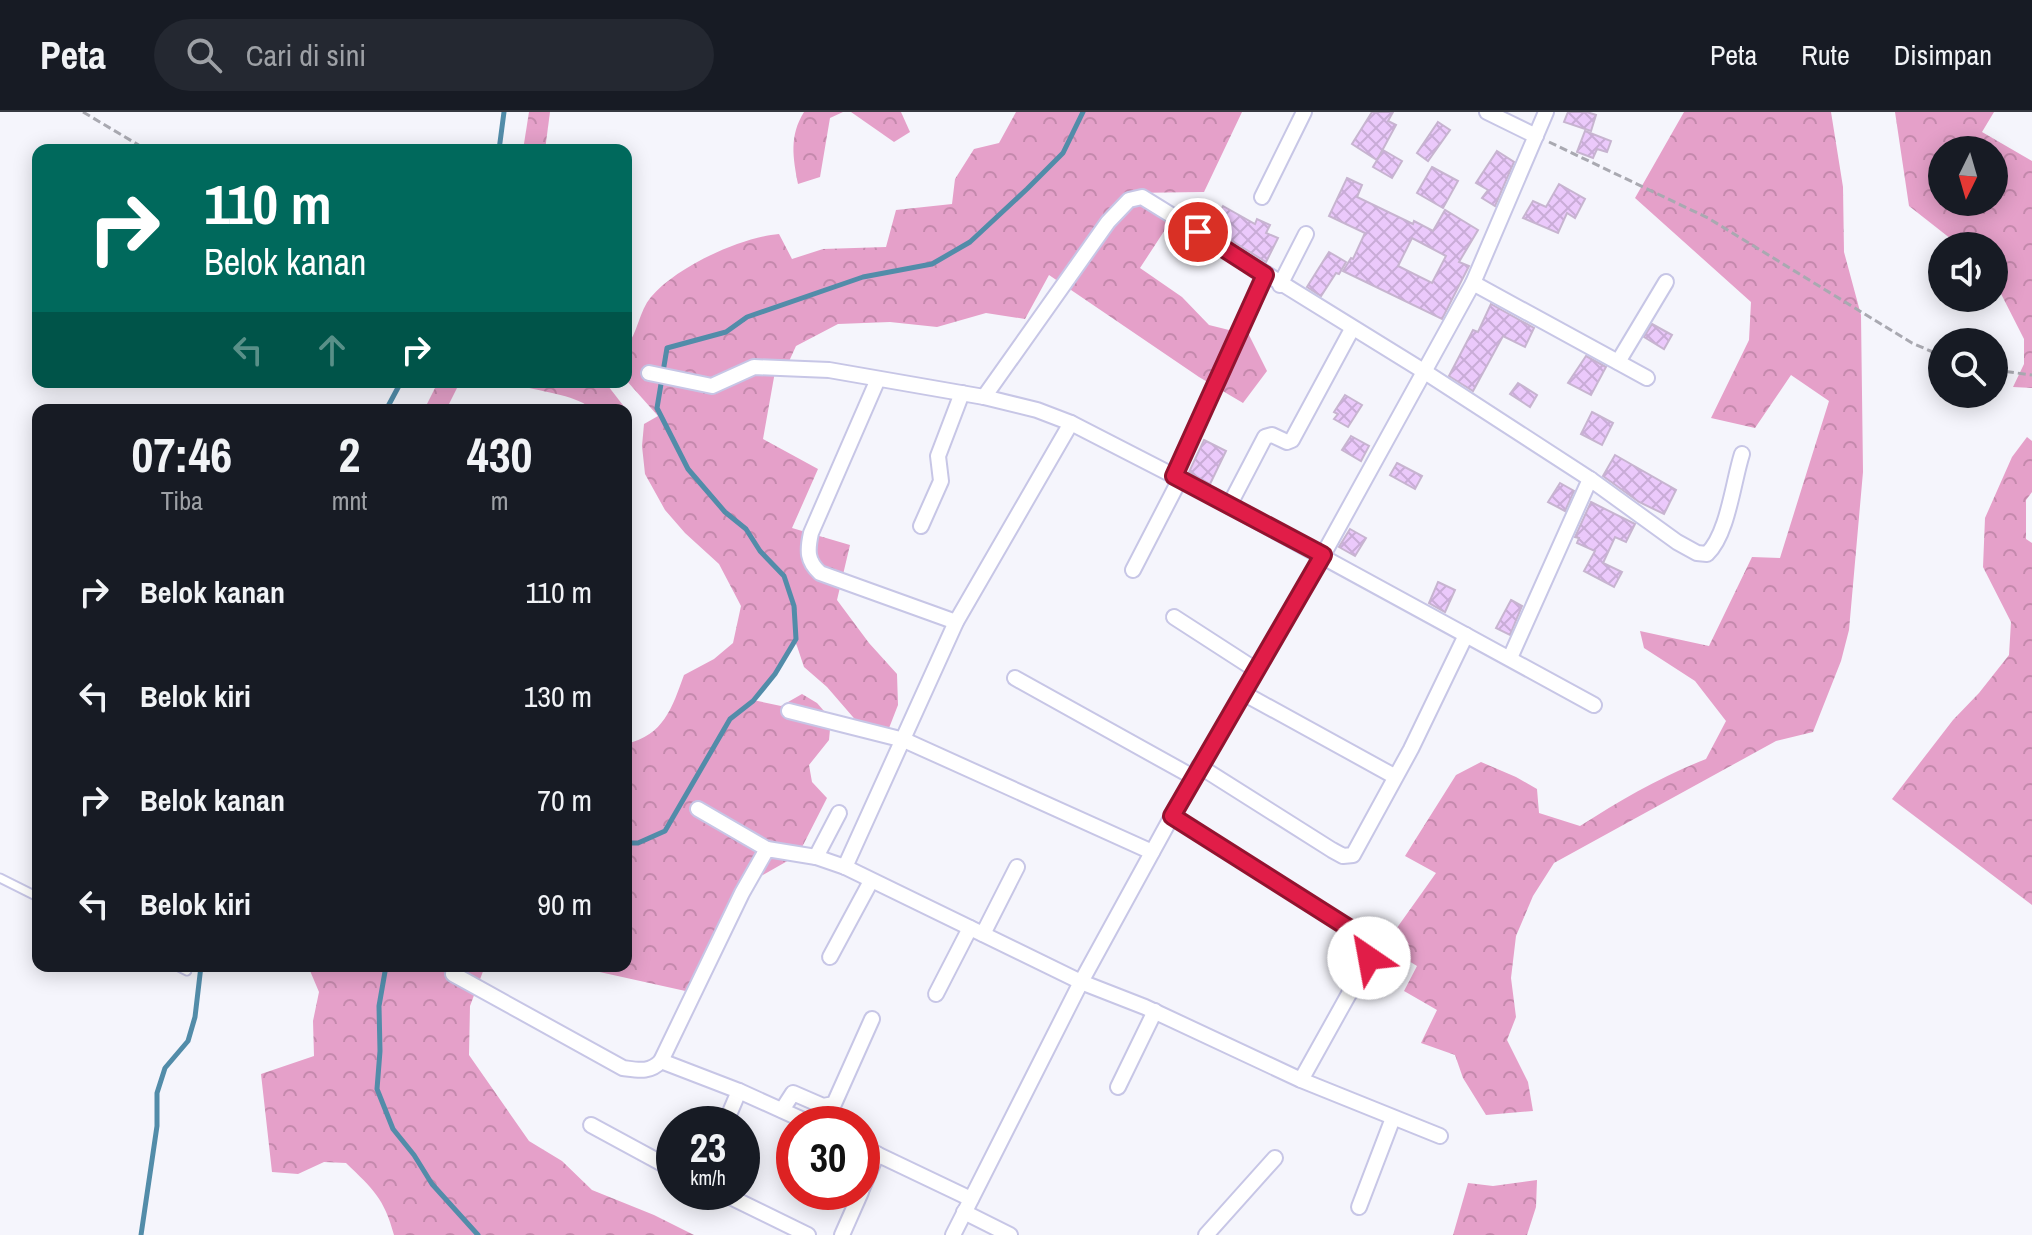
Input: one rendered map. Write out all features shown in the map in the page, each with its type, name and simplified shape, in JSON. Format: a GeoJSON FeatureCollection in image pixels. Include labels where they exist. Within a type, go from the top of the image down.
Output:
{"type":"FeatureCollection","features":[{"type":"Feature","properties":{"kind":"street"},"geometry":{"type":"LineString","coordinates":[[1262,197],[1304,112]]}},
{"type":"Feature","properties":{"kind":"street"},"geometry":{"type":"LineString","coordinates":[[1487,112],[1536,136]]}},
{"type":"Feature","properties":{"kind":"street"},"geometry":{"type":"LineString","coordinates":[[953,1235],[1081,982],[1152,852],[1323,555],[1473,283],[1546,112]]}},
{"type":"Feature","properties":{"kind":"street"},"geometry":{"type":"LineString","coordinates":[[984,397],[1108,222],[1129,200],[1142,197],[1425,372],[1697,553],[1707,554],[1713,548],[1742,454]]}},
{"type":"Feature","properties":{"kind":"street"},"geometry":{"type":"LineString","coordinates":[[1280,285],[1306,234]]}},
{"type":"Feature","properties":{"kind":"street"},"geometry":{"type":"LineString","coordinates":[[1133,570],[1265,275]]}},
{"type":"Feature","properties":{"kind":"street"},"geometry":{"type":"LineString","coordinates":[[1618,362],[1666,282]]}},
{"type":"Feature","properties":{"kind":"street"},"geometry":{"type":"LineString","coordinates":[[1473,283],[1647,378]]}},
{"type":"Feature","properties":{"kind":"street"},"geometry":{"type":"LineString","coordinates":[[1229,506],[1265,437],[1272,435],[1287,442],[1292,440],[1352,329]]}},
{"type":"Feature","properties":{"kind":"street"},"geometry":{"type":"LineString","coordinates":[[649,373],[712,386],[754,367],[829,370],[984,397],[1037,410],[1071,423],[1177,477],[1594,705]]}},
{"type":"Feature","properties":{"kind":"street"},"geometry":{"type":"LineString","coordinates":[[878,379],[811,533],[808,550],[810,564],[820,573],[956,622]]}},
{"type":"Feature","properties":{"kind":"street"},"geometry":{"type":"LineString","coordinates":[[921,526],[941,481],[938,456],[962,393]]}},
{"type":"Feature","properties":{"kind":"street"},"geometry":{"type":"LineString","coordinates":[[845,867],[956,622],[1071,423]]}},
{"type":"Feature","properties":{"kind":"street"},"geometry":{"type":"LineString","coordinates":[[1510,658],[1590,479]]}},
{"type":"Feature","properties":{"kind":"street"},"geometry":{"type":"LineString","coordinates":[[1174,617],[1256,670]]}},
{"type":"Feature","properties":{"kind":"street"},"geometry":{"type":"LineString","coordinates":[[1015,678],[1196,772],[1343,856],[1353,855],[1360,845],[1466,635]]}},
{"type":"Feature","properties":{"kind":"street"},"geometry":{"type":"LineString","coordinates":[[1243,693],[1394,776]]}},
{"type":"Feature","properties":{"kind":"street"},"geometry":{"type":"LineString","coordinates":[[789,711],[904,740],[1152,852]]}},
{"type":"Feature","properties":{"kind":"street"},"geometry":{"type":"LineString","coordinates":[[698,809],[767,849],[816,857],[845,867],[1081,982],[1155,1011],[1301,1080],[1440,1136]]}},
{"type":"Feature","properties":{"kind":"street"},"geometry":{"type":"LineString","coordinates":[[816,857],[839,813]]}},
{"type":"Feature","properties":{"kind":"street"},"geometry":{"type":"LineString","coordinates":[[1172,816],[1366,939],[1371,948],[1369,958],[1301,1080]]}},
{"type":"Feature","properties":{"kind":"street"},"geometry":{"type":"LineString","coordinates":[[453,974],[623,1068],[655,1069],[767,849]]}},
{"type":"Feature","properties":{"kind":"street"},"geometry":{"type":"LineString","coordinates":[[936,994],[1017,867]]}},
{"type":"Feature","properties":{"kind":"street"},"geometry":{"type":"LineString","coordinates":[[830,957],[871,881]]}},
{"type":"Feature","properties":{"kind":"street"},"geometry":{"type":"LineString","coordinates":[[1118,1087],[1155,1011]]}},
{"type":"Feature","properties":{"kind":"street"},"geometry":{"type":"LineString","coordinates":[[785,1106],[793,1093],[823,1106],[834,1104],[872,1019]]}},
{"type":"Feature","properties":{"kind":"street"},"geometry":{"type":"LineString","coordinates":[[661,1061],[776,1107]]}},
{"type":"Feature","properties":{"kind":"street"},"geometry":{"type":"LineString","coordinates":[[733,1106],[739,1091]]}},
{"type":"Feature","properties":{"kind":"street"},"geometry":{"type":"LineString","coordinates":[[1359,1207],[1393,1118]]}},
{"type":"Feature","properties":{"kind":"street"},"geometry":{"type":"LineString","coordinates":[[591,1125],[656,1160]]}},
{"type":"Feature","properties":{"kind":"street"},"geometry":{"type":"LineString","coordinates":[[880,1156],[967,1205],[1010,1235]]}},
{"type":"Feature","properties":{"kind":"street"},"geometry":{"type":"LineString","coordinates":[[1206,1235],[1275,1158]]}},
{"type":"Feature","properties":{"kind":"street"},"geometry":{"type":"LineString","coordinates":[[757,1210],[808,1235]]}},
{"type":"Feature","properties":{"kind":"street"},"geometry":{"type":"LineString","coordinates":[[842,1235],[853,1210]]}},
{"type":"Feature","properties":{"kind":"lane"},"geometry":{"type":"LineString","coordinates":[[0,878],[32,894]]}},
{"type":"Feature","properties":{"kind":"path"},"geometry":{"type":"LineString","coordinates":[[83,112],[137,144]]}},
{"type":"Feature","properties":{"kind":"path"},"geometry":{"type":"LineString","coordinates":[[1536,136],[1708,218],[1928,350]]}},
{"type":"Feature","properties":{"kind":"path"},"geometry":{"type":"LineString","coordinates":[[2008,372],[2032,375]]}},
{"type":"Feature","properties":{"kind":"green space"},"geometry":{"type":"Polygon","coordinates":[[[529,112],[550,112],[546,144],[524,144],[529,112]]]}},
{"type":"Feature","properties":{"kind":"green space"},"geometry":{"type":"Polygon","coordinates":[[[804,112],[843,112],[830,118],[820,177],[798,184],[794,138],[804,112]]]}},
{"type":"Feature","properties":{"kind":"green space"},"geometry":{"type":"Polygon","coordinates":[[[851,112],[901,112],[910,132],[894,142],[851,112]]]}},
{"type":"Feature","properties":{"kind":"green space"},"geometry":{"type":"Polygon","coordinates":[[[1016,112],[1242,112],[1204,192],[1128,193],[1174,216],[1140,268],[1182,297],[1209,325],[1249,335],[1267,371],[1243,403],[1199,377],[1049,275],[1025,319],[986,313],[937,327],[890,322],[838,324],[796,346],[785,370],[776,366],[763,439],[818,469],[792,528],[850,545],[837,600],[897,674],[898,705],[884,741],[859,724],[827,687],[804,667],[795,640],[775,674],[753,700],[781,706],[802,694],[817,703],[831,719],[829,740],[809,765],[812,782],[827,798],[798,855],[761,876],[732,913],[690,992],[600,972],[632,972],[632,742],[649,734],[665,718],[684,675],[714,659],[733,643],[741,606],[719,564],[665,510],[645,474],[642,446],[644,424],[658,416],[632,387],[632,337],[644,309],[662,286],[692,265],[728,247],[764,236],[779,234],[792,259],[823,249],[886,247],[896,210],[952,204],[955,179],[974,149],[999,143],[1016,112]]]}},
{"type":"Feature","properties":{"kind":"green space"},"geometry":{"type":"Polygon","coordinates":[[[1684,112],[1831,112],[1843,187],[1844,252],[1861,315],[1863,472],[1849,630],[1841,661],[1813,732],[1776,741],[1554,863],[1533,896],[1516,936],[1511,978],[1516,1017],[1507,1040],[1528,1082],[1533,1111],[1486,1115],[1463,1078],[1455,1055],[1421,1043],[1437,1010],[1404,991],[1417,966],[1384,946],[1436,873],[1405,856],[1456,775],[1481,762],[1537,789],[1539,813],[1580,826],[1641,790],[1706,759],[1726,721],[1695,681],[1644,648],[1640,631],[1709,646],[1752,557],[1780,558],[1829,401],[1791,375],[1755,428],[1711,418],[1749,340],[1751,302],[1635,198],[1684,112]]]}},
{"type":"Feature","properties":{"kind":"green space"},"geometry":{"type":"Polygon","coordinates":[[[1895,112],[1994,112],[1982,132],[1989,136],[1928,136],[1928,216],[2008,216],[2008,147],[2032,161],[2032,388],[2013,387],[2024,364],[2024,339],[2008,308],[2008,232],[1942,232],[1909,206],[1895,112]]]}},
{"type":"Feature","properties":{"kind":"green space"},"geometry":{"type":"Polygon","coordinates":[[[435,388],[457,388],[449,404],[427,404],[435,388]]]}},
{"type":"Feature","properties":{"kind":"green space"},"geometry":{"type":"Polygon","coordinates":[[[530,388],[610,388],[622,404],[585,404],[530,388]]]}},
{"type":"Feature","properties":{"kind":"green space"},"geometry":{"type":"Polygon","coordinates":[[[2027,437],[2032,441],[2032,492],[2026,500],[2026,539],[2032,543],[2032,905],[1892,799],[1953,720],[2009,655],[2011,622],[1983,567],[1985,518],[2012,457],[2027,437]]]}},
{"type":"Feature","properties":{"kind":"green space"},"geometry":{"type":"Polygon","coordinates":[[[311,972],[483,972],[470,1006],[469,1055],[529,1141],[562,1161],[592,1190],[694,1235],[394,1235],[376,1195],[346,1163],[324,1162],[298,1174],[272,1172],[261,1074],[314,1056],[313,1021],[319,992],[311,972]]]}},
{"type":"Feature","properties":{"kind":"green space"},"geometry":{"type":"Polygon","coordinates":[[[1537,1180],[1536,1207],[1527,1235],[1453,1235],[1468,1183],[1493,1186],[1537,1180]]]}},
{"type":"Feature","properties":{"kind":"building"},"geometry":{"type":"Polygon","coordinates":[[[1372,112],[1393,112],[1388,121],[1396,125],[1377,160],[1352,144],[1372,112]]]}},
{"type":"Feature","properties":{"kind":"building"},"geometry":{"type":"Polygon","coordinates":[[[1568,112],[1596,115],[1591,131],[1564,122],[1568,112]]]}},
{"type":"Feature","properties":{"kind":"building"},"geometry":{"type":"Polygon","coordinates":[[[1438,122],[1450,130],[1428,161],[1417,153],[1438,122]]]}},
{"type":"Feature","properties":{"kind":"building"},"geometry":{"type":"Polygon","coordinates":[[[1585,131],[1611,141],[1607,152],[1597,149],[1593,158],[1577,152],[1585,131]]]}},
{"type":"Feature","properties":{"kind":"building"},"geometry":{"type":"Polygon","coordinates":[[[1383,150],[1402,161],[1392,178],[1373,167],[1383,150]]]}},
{"type":"Feature","properties":{"kind":"building"},"geometry":{"type":"Polygon","coordinates":[[[1497,151],[1514,162],[1495,206],[1482,198],[1488,190],[1476,183],[1497,151]]]}},
{"type":"Feature","properties":{"kind":"building"},"geometry":{"type":"Polygon","coordinates":[[[1432,167],[1458,181],[1443,208],[1417,193],[1432,167]]]}},
{"type":"Feature","properties":{"kind":"building"},"geometry":{"type":"Polygon","coordinates":[[[1347,178],[1362,185],[1357,197],[1413,224],[1414,221],[1433,231],[1445,210],[1478,230],[1459,262],[1469,266],[1442,319],[1343,271],[1353,259],[1365,233],[1329,216],[1347,178]],[[1412,238],[1398,266],[1432,283],[1446,256],[1412,238]]]}},
{"type":"Feature","properties":{"kind":"building"},"geometry":{"type":"Polygon","coordinates":[[[1559,184],[1585,199],[1575,218],[1567,213],[1558,233],[1523,218],[1533,201],[1546,207],[1559,184]]]}},
{"type":"Feature","properties":{"kind":"building"},"geometry":{"type":"Polygon","coordinates":[[[1223,206],[1255,224],[1257,219],[1270,225],[1266,233],[1278,238],[1266,262],[1211,228],[1223,206]]]}},
{"type":"Feature","properties":{"kind":"building"},"geometry":{"type":"Polygon","coordinates":[[[1329,252],[1346,262],[1321,296],[1307,287],[1329,252]]]}},
{"type":"Feature","properties":{"kind":"building"},"geometry":{"type":"Polygon","coordinates":[[[1491,304],[1534,328],[1525,347],[1503,336],[1473,391],[1449,376],[1473,330],[1478,332],[1491,304]]]}},
{"type":"Feature","properties":{"kind":"building"},"geometry":{"type":"Polygon","coordinates":[[[1652,324],[1672,335],[1664,349],[1644,337],[1652,324]]]}},
{"type":"Feature","properties":{"kind":"building"},"geometry":{"type":"Polygon","coordinates":[[[1586,356],[1606,367],[1591,395],[1568,383],[1586,356]]]}},
{"type":"Feature","properties":{"kind":"building"},"geometry":{"type":"Polygon","coordinates":[[[1518,383],[1537,395],[1530,407],[1510,394],[1518,383]]]}},
{"type":"Feature","properties":{"kind":"building"},"geometry":{"type":"Polygon","coordinates":[[[1345,395],[1362,405],[1348,427],[1334,419],[1338,414],[1334,412],[1345,395]]]}},
{"type":"Feature","properties":{"kind":"building"},"geometry":{"type":"Polygon","coordinates":[[[1592,412],[1613,423],[1602,445],[1581,434],[1592,412]]]}},
{"type":"Feature","properties":{"kind":"building"},"geometry":{"type":"Polygon","coordinates":[[[1351,436],[1369,446],[1361,461],[1342,450],[1351,436]]]}},
{"type":"Feature","properties":{"kind":"building"},"geometry":{"type":"Polygon","coordinates":[[[1204,440],[1226,451],[1210,484],[1189,472],[1204,440]]]}},
{"type":"Feature","properties":{"kind":"building"},"geometry":{"type":"Polygon","coordinates":[[[1615,455],[1676,490],[1664,514],[1639,502],[1603,476],[1615,455]]]}},
{"type":"Feature","properties":{"kind":"building"},"geometry":{"type":"Polygon","coordinates":[[[1397,463],[1422,476],[1415,489],[1390,475],[1397,463]]]}},
{"type":"Feature","properties":{"kind":"building"},"geometry":{"type":"Polygon","coordinates":[[[1560,483],[1574,491],[1565,511],[1548,502],[1560,483]]]}},
{"type":"Feature","properties":{"kind":"building"},"geometry":{"type":"Polygon","coordinates":[[[1591,502],[1635,524],[1626,542],[1615,537],[1603,563],[1622,572],[1614,587],[1584,571],[1595,551],[1577,543],[1579,538],[1575,537],[1591,502]]]}},
{"type":"Feature","properties":{"kind":"building"},"geometry":{"type":"Polygon","coordinates":[[[1350,529],[1366,538],[1355,556],[1339,547],[1350,529]]]}},
{"type":"Feature","properties":{"kind":"building"},"geometry":{"type":"Polygon","coordinates":[[[1438,582],[1455,590],[1445,612],[1429,603],[1438,582]]]}},
{"type":"Feature","properties":{"kind":"building"},"geometry":{"type":"Polygon","coordinates":[[[1511,600],[1522,606],[1510,635],[1496,628],[1511,600]]]}},
{"type":"Feature","properties":{"kind":"waterway"},"geometry":{"type":"LineString","coordinates":[[500,144],[504,112]]}},
{"type":"Feature","properties":{"kind":"waterway"},"geometry":{"type":"LineString","coordinates":[[632,843],[665,831],[730,719],[753,701],[775,674],[796,639],[794,606],[784,576],[760,551],[746,529],[725,512],[688,469],[657,408],[667,348],[726,332],[747,317],[863,277],[932,264],[970,242],[1063,153],[1083,112]]}},
{"type":"Feature","properties":{"kind":"waterway"},"geometry":{"type":"LineString","coordinates":[[389,404],[398,388]]}},
{"type":"Feature","properties":{"kind":"waterway"},"geometry":{"type":"LineString","coordinates":[[141,1235],[157,1126],[157,1093],[165,1068],[188,1041],[195,1017],[200,972]]}},
{"type":"Feature","properties":{"kind":"waterway"},"geometry":{"type":"LineString","coordinates":[[385,972],[379,1006],[377,1089],[393,1129],[432,1184],[478,1235]]}},
{"type":"Feature","properties":{"kind":"route"},"geometry":{"type":"LineString","coordinates":[[1198,232],[1265,275],[1174,476],[1323,555],[1172,816],[1366,939],[1371,948],[1369,958]]}}]}
